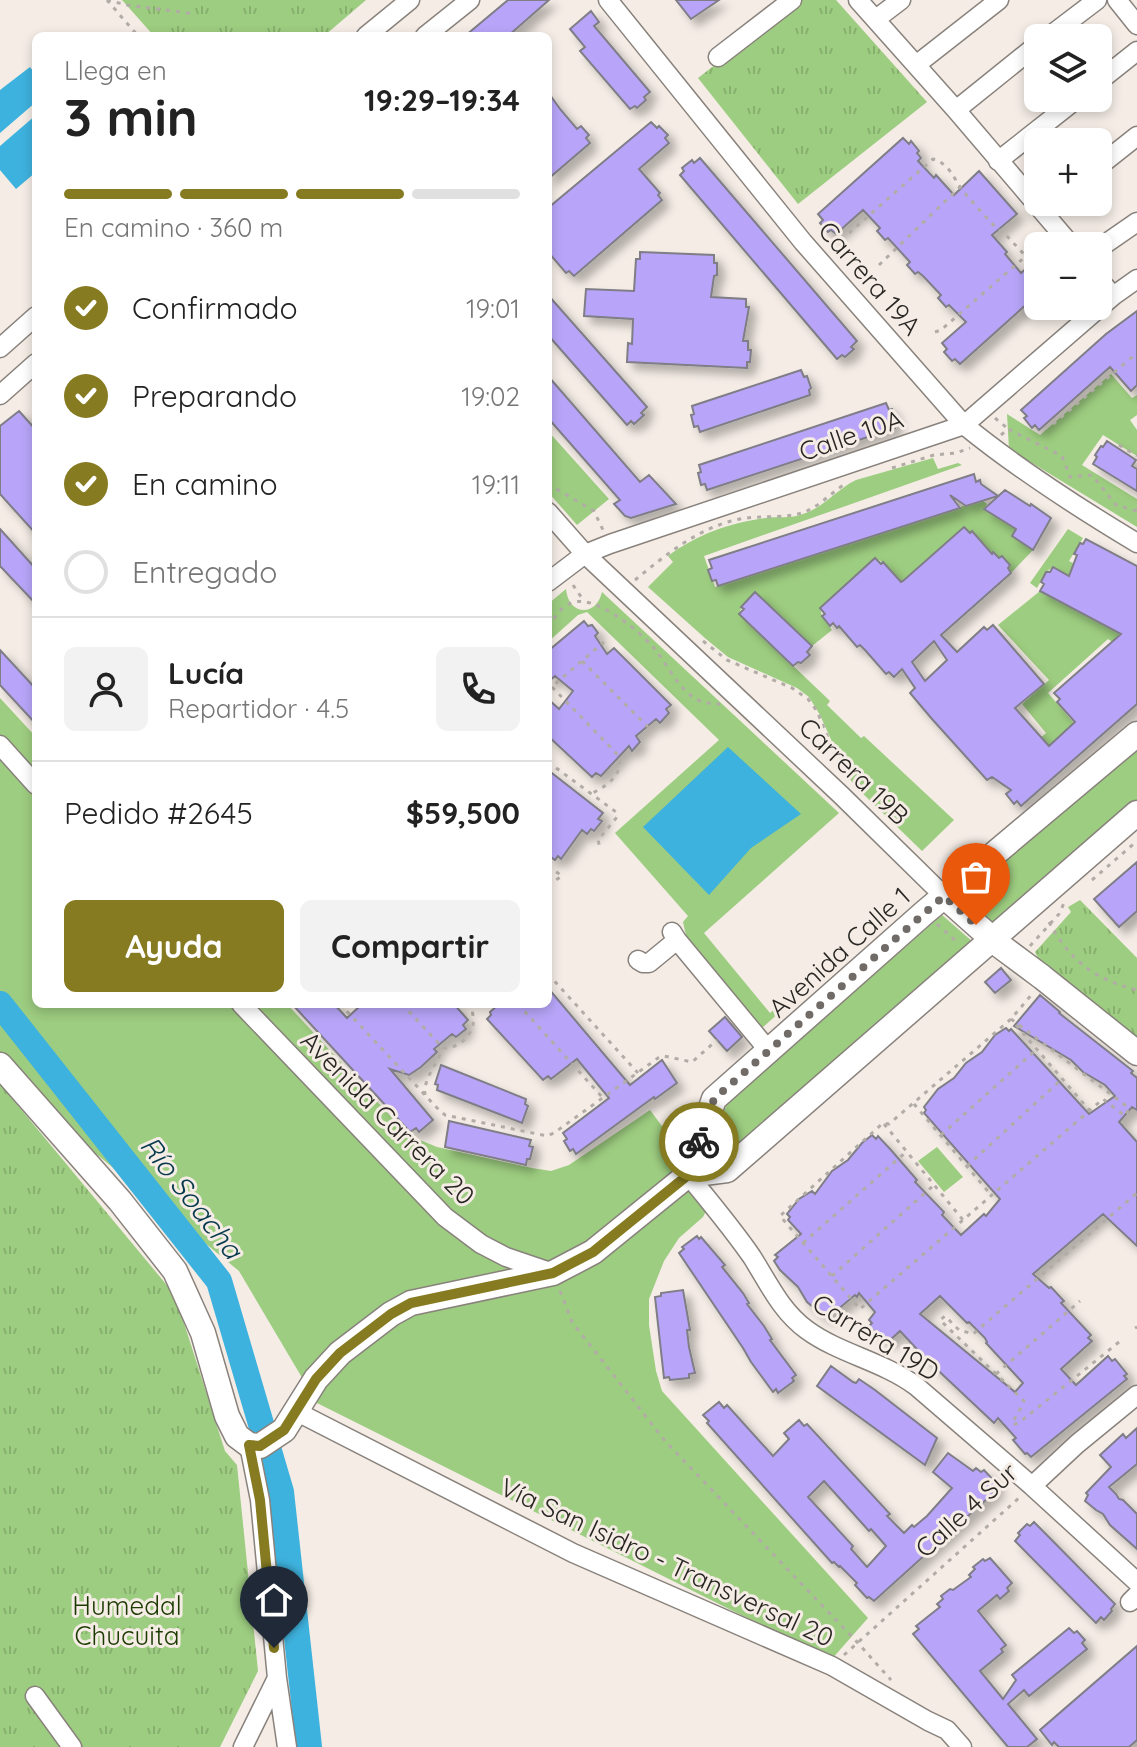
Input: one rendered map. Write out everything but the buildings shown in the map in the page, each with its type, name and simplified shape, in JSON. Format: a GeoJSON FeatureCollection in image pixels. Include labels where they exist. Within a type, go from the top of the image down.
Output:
{"type":"FeatureCollection","features":[{"type":"Feature","properties":{"kind":"main road","name":"Avenida Calle 1"},"geometry":{"type":"LineString","coordinates":[[688,1175],[714,1099],[924,913],[1137,734]]}},
{"type":"Feature","properties":{"kind":"main road"},"geometry":{"type":"LineString","coordinates":[[0,1065],[120,1201],[175,1271],[203,1333],[227,1416],[237,1436],[255,1445],[284,1430],[316,1379],[340,1353],[391,1314],[411,1303],[553,1273],[593,1252],[688,1175],[727,1170],[1137,813]]}},
{"type":"Feature","properties":{"kind":"main road","name":"Carrera 19B"},"geometry":{"type":"LineString","coordinates":[[944,896],[1038,983],[1137,1053]]}},
{"type":"Feature","properties":{"kind":"street"},"geometry":{"type":"LineString","coordinates":[[371,32],[410,0]]}},
{"type":"Feature","properties":{"kind":"street"},"geometry":{"type":"LineString","coordinates":[[430,32],[470,0]]}},
{"type":"Feature","properties":{"kind":"street","name":"Carrera 19A"},"geometry":{"type":"LineString","coordinates":[[608,0],[803,242],[964,425],[1080,508],[1137,543]]}},
{"type":"Feature","properties":{"kind":"street"},"geometry":{"type":"LineString","coordinates":[[718,57],[792,0]]}},
{"type":"Feature","properties":{"kind":"street"},"geometry":{"type":"LineString","coordinates":[[858,0],[998,161],[1024,185]]}},
{"type":"Feature","properties":{"kind":"street"},"geometry":{"type":"LineString","coordinates":[[876,19],[901,0]]}},
{"type":"Feature","properties":{"kind":"street"},"geometry":{"type":"LineString","coordinates":[[916,65],[999,0]]}},
{"type":"Feature","properties":{"kind":"street"},"geometry":{"type":"LineString","coordinates":[[1065,24],[1097,0]]}},
{"type":"Feature","properties":{"kind":"street"},"geometry":{"type":"LineString","coordinates":[[1117,0],[1137,25]]}},
{"type":"Feature","properties":{"kind":"street"},"geometry":{"type":"LineString","coordinates":[[1112,71],[1137,51]]}},
{"type":"Feature","properties":{"kind":"street"},"geometry":{"type":"LineString","coordinates":[[956,110],[1024,55]]}},
{"type":"Feature","properties":{"kind":"street"},"geometry":{"type":"LineString","coordinates":[[998,161],[1060,112]]}},
{"type":"Feature","properties":{"kind":"street"},"geometry":{"type":"LineString","coordinates":[[1112,156],[1137,136]]}},
{"type":"Feature","properties":{"kind":"street"},"geometry":{"type":"LineString","coordinates":[[1112,239],[1137,222]]}},
{"type":"Feature","properties":{"kind":"street","name":"Calle 10A"},"geometry":{"type":"LineString","coordinates":[[552,579],[585,554],[689,508],[964,425],[1113,296],[1137,279]]}},
{"type":"Feature","properties":{"kind":"street"},"geometry":{"type":"LineString","coordinates":[[0,348],[32,320]]}},
{"type":"Feature","properties":{"kind":"street"},"geometry":{"type":"LineString","coordinates":[[0,395],[32,367]]}},
{"type":"Feature","properties":{"kind":"street","name":"Carrera 19B"},"geometry":{"type":"LineString","coordinates":[[552,517],[585,554],[944,896]]}},
{"type":"Feature","properties":{"kind":"street"},"geometry":{"type":"LineString","coordinates":[[0,745],[32,781]]}},
{"type":"Feature","properties":{"kind":"street"},"geometry":{"type":"LineString","coordinates":[[638,960],[649,963],[674,936],[725,1005],[769,1051]]}},
{"type":"Feature","properties":{"kind":"street","name":"Avenida Carrera 20"},"geometry":{"type":"LineString","coordinates":[[245,1008],[445,1217],[481,1244],[506,1257],[553,1273]]}},
{"type":"Feature","properties":{"kind":"street","name":"Carrera 19D"},"geometry":{"type":"LineString","coordinates":[[688,1175],[753,1259],[788,1314],[829,1344],[904,1378],[1032,1486],[1137,1582]]}},
{"type":"Feature","properties":{"kind":"street"},"geometry":{"type":"LineString","coordinates":[[820,1362],[829,1344]]}},
{"type":"Feature","properties":{"kind":"street","name":"Calle 4 Sur"},"geometry":{"type":"LineString","coordinates":[[1032,1486],[1084,1450],[1137,1395]]}},
{"type":"Feature","properties":{"kind":"street","name":"Vía San Isidro - Transversal 20"},"geometry":{"type":"LineString","coordinates":[[298,1409],[307,1417],[573,1553],[832,1666],[947,1730],[962,1747]]}},
{"type":"Feature","properties":{"kind":"street"},"geometry":{"type":"LineString","coordinates":[[255,1445],[277,1678],[287,1747]]}},
{"type":"Feature","properties":{"kind":"street"},"geometry":{"type":"LineString","coordinates":[[243,1747],[277,1678]]}},
{"type":"Feature","properties":{"kind":"street"},"geometry":{"type":"LineString","coordinates":[[35,1696],[72,1747]]}},
{"type":"Feature","properties":{"kind":"path"},"geometry":{"type":"LineString","coordinates":[[107,0],[196,14]]}},
{"type":"Feature","properties":{"kind":"path"},"geometry":{"type":"LineString","coordinates":[[107,0],[135,32]]}},
{"type":"Feature","properties":{"kind":"path"},"geometry":{"type":"LineString","coordinates":[[849,233],[933,159],[942,162],[998,230],[1024,254]]}},
{"type":"Feature","properties":{"kind":"path"},"geometry":{"type":"LineString","coordinates":[[879,265],[960,187]]}},
{"type":"Feature","properties":{"kind":"path"},"geometry":{"type":"LineString","coordinates":[[935,332],[1024,258]]}},
{"type":"Feature","properties":{"kind":"path"},"geometry":{"type":"LineString","coordinates":[[1053,424],[1137,353]]}},
{"type":"Feature","properties":{"kind":"path"},"geometry":{"type":"LineString","coordinates":[[882,471],[942,453],[989,445],[1008,429],[1062,456],[1070,477],[1092,475],[1116,505],[1137,511]]}},
{"type":"Feature","properties":{"kind":"path"},"geometry":{"type":"LineString","coordinates":[[1119,445],[1137,456]]}},
{"type":"Feature","properties":{"kind":"path"},"geometry":{"type":"LineString","coordinates":[[628,574],[635,580],[697,534],[738,519],[807,511],[857,478]]}},
{"type":"Feature","properties":{"kind":"path"},"geometry":{"type":"LineString","coordinates":[[552,486],[594,511],[610,544]]}},
{"type":"Feature","properties":{"kind":"path"},"geometry":{"type":"LineString","coordinates":[[552,622],[570,603],[584,601],[600,607],[634,629],[652,646],[697,700],[744,705]]}},
{"type":"Feature","properties":{"kind":"path"},"geometry":{"type":"LineString","coordinates":[[693,632],[727,660],[792,688],[808,699],[817,711],[845,778]]}},
{"type":"Feature","properties":{"kind":"path"},"geometry":{"type":"LineString","coordinates":[[552,686],[604,642]]}},
{"type":"Feature","properties":{"kind":"path"},"geometry":{"type":"LineString","coordinates":[[582,661],[648,727]]}},
{"type":"Feature","properties":{"kind":"path"},"geometry":{"type":"LineString","coordinates":[[552,690],[618,755],[620,768],[615,777],[591,794]]}},
{"type":"Feature","properties":{"kind":"path"},"geometry":{"type":"LineString","coordinates":[[552,765],[616,812],[617,817],[598,840],[600,848]]}},
{"type":"Feature","properties":{"kind":"path"},"geometry":{"type":"LineString","coordinates":[[1084,886],[1137,841]]}},
{"type":"Feature","properties":{"kind":"path"},"geometry":{"type":"LineString","coordinates":[[552,869],[562,876],[552,882]]}},
{"type":"Feature","properties":{"kind":"path"},"geometry":{"type":"LineString","coordinates":[[1029,955],[1030,946],[1073,895]]}},
{"type":"Feature","properties":{"kind":"path"},"geometry":{"type":"LineString","coordinates":[[924,913],[973,956]]}},
{"type":"Feature","properties":{"kind":"path"},"geometry":{"type":"LineString","coordinates":[[1049,923],[1065,948],[1081,965],[1108,981],[1137,990]]}},
{"type":"Feature","properties":{"kind":"path"},"geometry":{"type":"LineString","coordinates":[[552,978],[638,1073]]}},
{"type":"Feature","properties":{"kind":"path"},"geometry":{"type":"LineString","coordinates":[[883,1123],[889,1124],[1011,1019],[1038,983]]}},
{"type":"Feature","properties":{"kind":"path"},"geometry":{"type":"LineString","coordinates":[[344,1008],[445,1115],[547,1136],[664,1056],[692,1062],[717,1040]]}},
{"type":"Feature","properties":{"kind":"path"},"geometry":{"type":"LineString","coordinates":[[406,1008],[443,1048],[451,1049],[469,1034],[473,1025],[471,1008]]}},
{"type":"Feature","properties":{"kind":"path"},"geometry":{"type":"LineString","coordinates":[[522,1008],[603,1098]]}},
{"type":"Feature","properties":{"kind":"path"},"geometry":{"type":"LineString","coordinates":[[1011,1019],[1089,1111]]}},
{"type":"Feature","properties":{"kind":"path"},"geometry":{"type":"LineString","coordinates":[[883,1123],[780,1216],[860,1309],[1103,1099],[1125,1116],[1129,1108],[1011,1019]]}},
{"type":"Feature","properties":{"kind":"path"},"geometry":{"type":"LineString","coordinates":[[425,1095],[426,1082],[443,1048]]}},
{"type":"Feature","properties":{"kind":"path"},"geometry":{"type":"LineString","coordinates":[[941,1135],[1037,1049]]}},
{"type":"Feature","properties":{"kind":"path"},"geometry":{"type":"LineString","coordinates":[[967,1166],[1062,1079]]}},
{"type":"Feature","properties":{"kind":"path"},"geometry":{"type":"LineString","coordinates":[[913,1102],[992,1196]]}},
{"type":"Feature","properties":{"kind":"path"},"geometry":{"type":"LineString","coordinates":[[883,1123],[963,1220]]}},
{"type":"Feature","properties":{"kind":"path"},"geometry":{"type":"LineString","coordinates":[[803,1243],[906,1152]]}},
{"type":"Feature","properties":{"kind":"path"},"geometry":{"type":"LineString","coordinates":[[832,1276],[934,1185]]}},
{"type":"Feature","properties":{"kind":"path"},"geometry":{"type":"LineString","coordinates":[[1119,1342],[1013,1425],[1024,1401],[940,1320],[945,1316],[959,1330],[973,1334],[1137,1193]]}},
{"type":"Feature","properties":{"kind":"path"},"geometry":{"type":"LineString","coordinates":[[553,1273],[572,1322],[665,1441],[898,1688]]}},
{"type":"Feature","properties":{"kind":"path"},"geometry":{"type":"LineString","coordinates":[[996,1374],[1080,1301]]}},
{"type":"Feature","properties":{"kind":"path","name":"Calle 4 Sur"},"geometry":{"type":"LineString","coordinates":[[832,1666],[1032,1486]]}},
{"type":"Feature","properties":{"kind":"green space"},"geometry":{"type":"Polygon","coordinates":[[[122,0],[366,0],[329,32],[150,32],[122,0]]]}},
{"type":"Feature","properties":{"kind":"green space"},"geometry":{"type":"Polygon","coordinates":[[[799,0],[836,0],[927,102],[798,204],[698,78],[799,0]]]}},
{"type":"Feature","properties":{"kind":"green space"},"geometry":{"type":"Polygon","coordinates":[[[1111,374],[1132,398],[1137,395],[1137,415],[1130,420],[1137,430],[1137,456],[1103,435],[1082,465],[1137,499],[1137,527],[1009,449],[1007,414],[1040,435],[1111,374]]]}},
{"type":"Feature","properties":{"kind":"green space"},"geometry":{"type":"Polygon","coordinates":[[[552,435],[609,499],[577,525],[552,497],[552,435]]]}},
{"type":"Feature","properties":{"kind":"green space"},"geometry":{"type":"Polygon","coordinates":[[[933,458],[938,469],[958,463],[962,465],[704,556],[715,587],[982,500],[987,504],[984,510],[1016,529],[1012,536],[1033,550],[1011,573],[1002,557],[993,553],[876,656],[865,650],[982,547],[972,531],[970,533],[964,527],[847,630],[837,628],[893,578],[887,566],[875,558],[820,608],[832,630],[812,646],[758,595],[740,610],[739,614],[830,701],[827,705],[954,820],[922,851],[855,786],[809,697],[797,688],[728,657],[648,587],[673,562],[668,556],[702,536],[752,520],[798,516],[856,480],[933,458]]]}},
{"type":"Feature","properties":{"kind":"green space"},"geometry":{"type":"Polygon","coordinates":[[[1068,529],[1083,538],[1069,561],[1137,597],[1137,613],[1053,567],[1046,572],[1037,588],[1030,583],[1068,529]]]}},
{"type":"Feature","properties":{"kind":"green space"},"geometry":{"type":"Polygon","coordinates":[[[566,589],[572,604],[582,610],[588,609],[599,600],[602,592],[839,813],[704,933],[770,1013],[786,999],[789,1004],[762,1028],[687,940],[683,922],[688,916],[615,833],[719,740],[587,612],[578,615],[552,638],[552,601],[566,589]]]}},
{"type":"Feature","properties":{"kind":"green space"},"geometry":{"type":"Polygon","coordinates":[[[1040,591],[1137,643],[1137,658],[1108,639],[1048,693],[1074,723],[1003,786],[994,778],[1046,733],[1022,704],[1049,680],[998,625],[1040,591]]]}},
{"type":"Feature","properties":{"kind":"green space"},"geometry":{"type":"Polygon","coordinates":[[[0,698],[32,733],[32,1008],[291,1008],[408,1135],[437,1147],[532,1168],[551,1171],[569,1165],[650,1110],[714,1196],[703,1217],[679,1238],[664,1261],[649,1299],[649,1325],[662,1391],[868,1618],[831,1660],[317,1403],[239,1271],[0,1075],[0,698]]]}},
{"type":"Feature","properties":{"kind":"green space"},"geometry":{"type":"Polygon","coordinates":[[[1137,744],[1137,803],[993,923],[965,897],[966,891],[1137,744]]]}},
{"type":"Feature","properties":{"kind":"green space"},"geometry":{"type":"Polygon","coordinates":[[[1080,900],[1137,958],[1137,1038],[1038,958],[1035,952],[1071,912],[1068,907],[1080,900]]]}},
{"type":"Feature","properties":{"kind":"green space"},"geometry":{"type":"Polygon","coordinates":[[[942,915],[973,942],[713,1168],[708,1164],[709,1145],[728,1102],[942,915]]]}},
{"type":"Feature","properties":{"kind":"green space","name":"Humedal Chucuita"},"geometry":{"type":"Polygon","coordinates":[[[0,1084],[175,1295],[225,1451],[237,1465],[258,1671],[220,1747],[0,1747],[0,1084]]]}},
{"type":"Feature","properties":{"kind":"green space"},"geometry":{"type":"Polygon","coordinates":[[[937,1147],[963,1177],[944,1192],[918,1161],[937,1147]]]}},
{"type":"Feature","properties":{"kind":"water"},"geometry":{"type":"Polygon","coordinates":[[[30,67],[32,70],[32,105],[0,133],[0,90],[30,67]]]}},
{"type":"Feature","properties":{"kind":"water"},"geometry":{"type":"Polygon","coordinates":[[[32,118],[32,175],[16,189],[0,170],[0,146],[32,118]]]}},
{"type":"Feature","properties":{"kind":"water"},"geometry":{"type":"Polygon","coordinates":[[[728,747],[801,814],[751,848],[709,895],[643,827],[728,747]]]}},
{"type":"Feature","properties":{"kind":"waterway","name":"Río Soacha"},"geometry":{"type":"LineString","coordinates":[[0,1004],[219,1281],[281,1492],[309,1747]]}},
{"type":"Feature","properties":{"kind":"way so far"},"geometry":{"type":"LineString","coordinates":[[699,1142],[714,1099],[944,896],[976,925]]}},
{"type":"Feature","properties":{"kind":"route"},"geometry":{"type":"LineString","coordinates":[[274,1648],[260,1500],[249,1445],[260,1446],[284,1430],[316,1379],[340,1353],[391,1314],[411,1303],[553,1273],[593,1252],[688,1175],[699,1142]]}}]}
